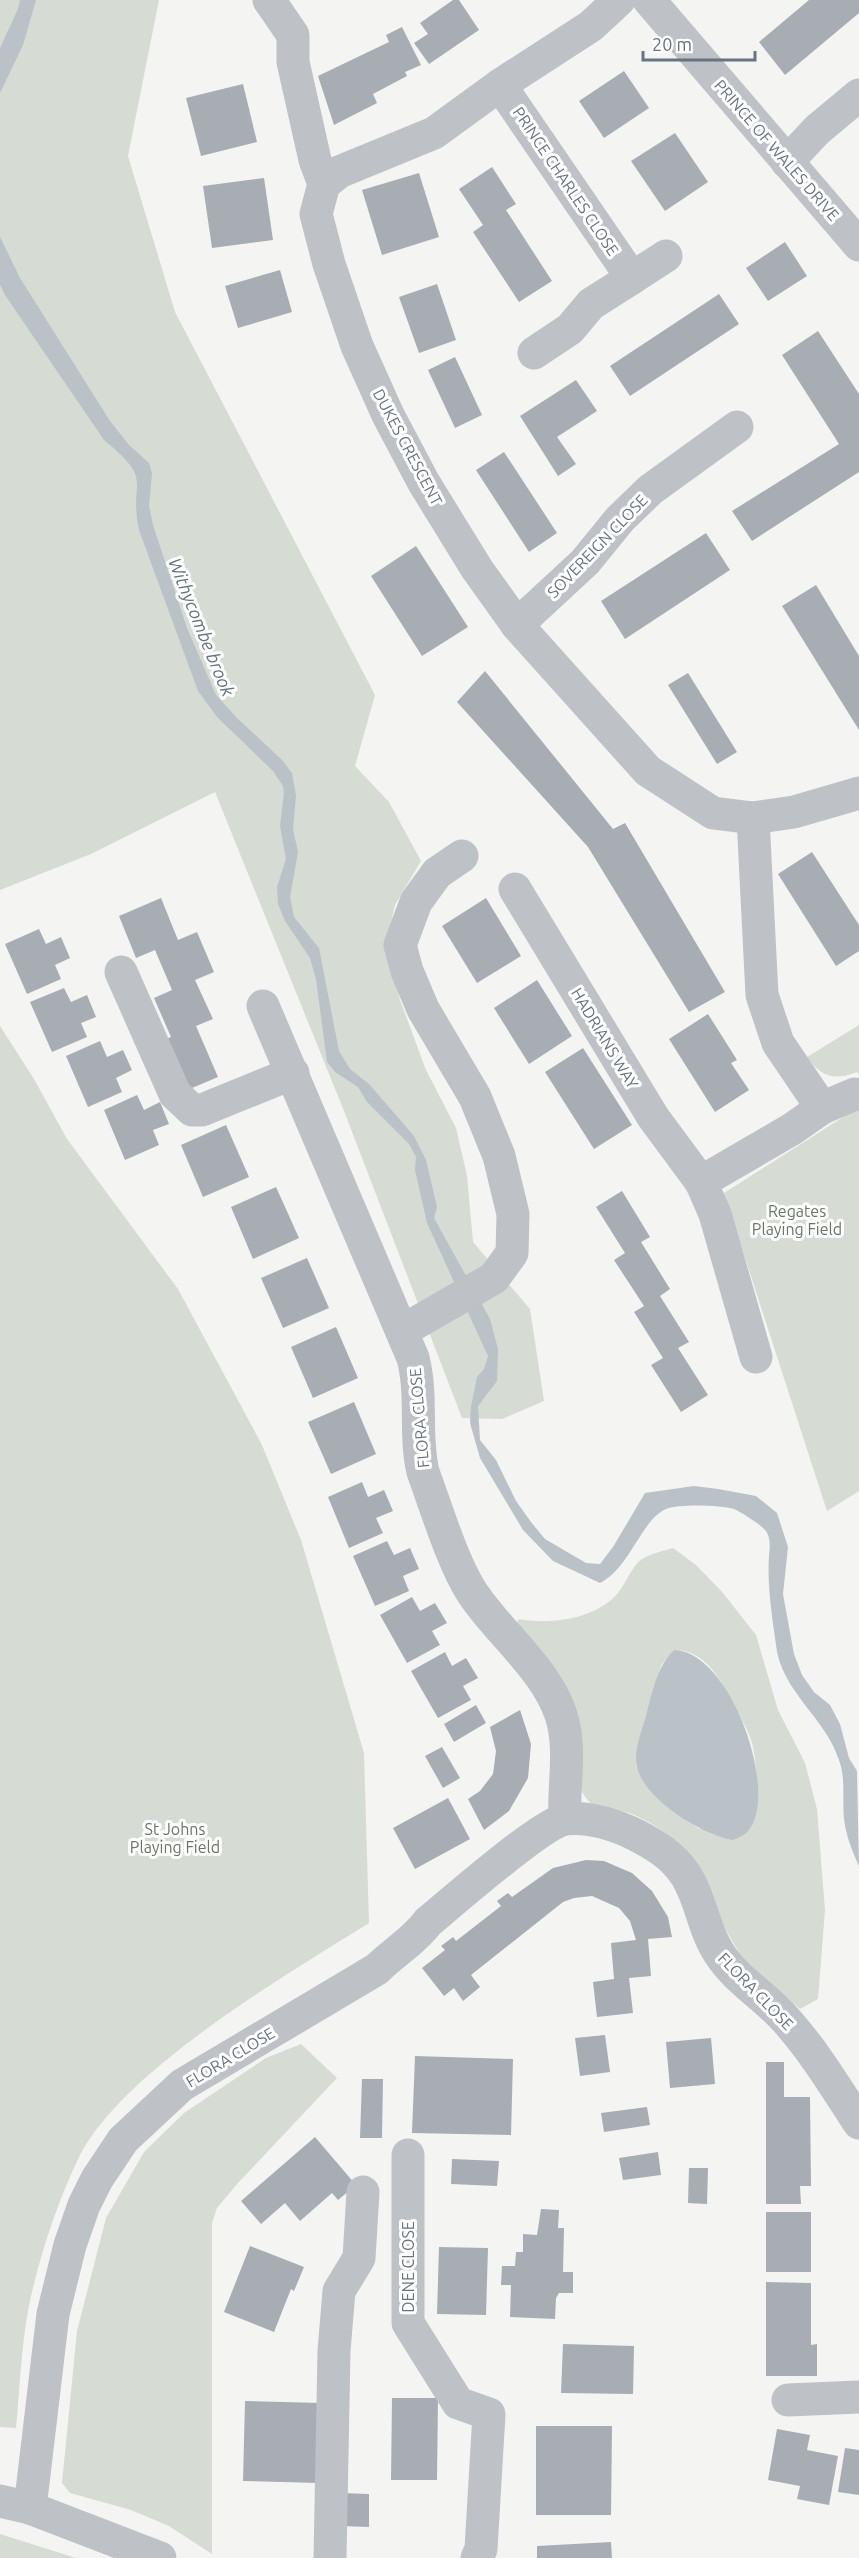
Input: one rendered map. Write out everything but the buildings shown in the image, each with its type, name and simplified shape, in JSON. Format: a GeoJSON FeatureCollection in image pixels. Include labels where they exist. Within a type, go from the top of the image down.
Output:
{"type":"FeatureCollection","features":[{"type":"Feature","properties":{"kind":"street"},"geometry":{"type":"LineString","coordinates":[[269,0],[293,35],[293,62],[315,160],[324,184],[339,172],[434,133],[500,85],[591,26],[619,0]]}},
{"type":"Feature","properties":{"kind":"street","name":"PRINCE OF WALES DRIVE"},"geometry":{"type":"LineString","coordinates":[[649,0],[859,245]]}},
{"type":"Feature","properties":{"kind":"street","name":"PRINCE CHARLES CLOSE"},"geometry":{"type":"LineString","coordinates":[[500,85],[632,278]]}},
{"type":"Feature","properties":{"kind":"street"},"geometry":{"type":"LineString","coordinates":[[787,162],[817,130],[859,95]]}},
{"type":"Feature","properties":{"kind":"street","name":"DUKES CRESCENT"},"geometry":{"type":"LineString","coordinates":[[324,184],[316,214],[329,264],[357,346],[388,415],[424,483],[477,569],[517,625],[648,771],[713,813],[753,818],[806,809],[859,793]]}},
{"type":"Feature","properties":{"kind":"street"},"geometry":{"type":"LineString","coordinates":[[534,353],[570,329],[591,304],[666,256]]}},
{"type":"Feature","properties":{"kind":"street","name":"SOVEREIGN CLOSE"},"geometry":{"type":"LineString","coordinates":[[517,625],[585,562],[620,519],[650,490],[738,427]]}},
{"type":"Feature","properties":{"kind":"street"},"geometry":{"type":"LineString","coordinates":[[753,818],[762,995],[778,1043],[822,1108]]}},
{"type":"Feature","properties":{"kind":"street"},"geometry":{"type":"LineString","coordinates":[[402,1330],[494,1278],[512,1253],[513,1214],[499,1156],[475,1096],[423,1009],[407,971],[400,945],[416,902],[437,873],[462,856]]}},
{"type":"Feature","properties":{"kind":"street","name":"HADRIANS WAY"},"geometry":{"type":"LineString","coordinates":[[515,889],[653,1117],[701,1182],[715,1214],[756,1357]]}},
{"type":"Feature","properties":{"kind":"street"},"geometry":{"type":"LineString","coordinates":[[121,972],[175,1094],[192,1110],[202,1110],[293,1073]]}},
{"type":"Feature","properties":{"kind":"street","name":"FLORA CLOSE"},"geometry":{"type":"LineString","coordinates":[[263,1006],[402,1330],[419,1381],[419,1455],[423,1472],[462,1572],[489,1615],[542,1680],[560,1712],[566,1735],[563,1789],[565,1819]]}},
{"type":"Feature","properties":{"kind":"street"},"geometry":{"type":"LineString","coordinates":[[701,1182],[792,1129],[822,1108],[855,1094]]}},
{"type":"Feature","properties":{"kind":"street","name":"FLORA CLOSE"},"geometry":{"type":"LineString","coordinates":[[15,2504],[53,2314],[70,2245],[84,2205],[123,2140],[182,2085],[377,1969],[393,1953],[416,1938],[428,1922],[542,1831],[565,1819],[597,1821],[627,1830],[663,1851],[675,1862],[694,1892],[718,1952],[754,1993],[784,2018],[859,2123]]}},
{"type":"Feature","properties":{"kind":"street","name":"DENE CLOSE"},"geometry":{"type":"LineString","coordinates":[[408,2155],[408,2323],[458,2403],[489,2414],[481,2549],[477,2558]]}},
{"type":"Feature","properties":{"kind":"street"},"geometry":{"type":"LineString","coordinates":[[330,2558],[334,2351],[339,2291],[358,2258],[362,2236],[363,2192]]}},
{"type":"Feature","properties":{"kind":"street"},"geometry":{"type":"LineString","coordinates":[[788,2400],[859,2397]]}},
{"type":"Feature","properties":{"kind":"street"},"geometry":{"type":"LineString","coordinates":[[15,2504],[160,2558]]}},
{"type":"Feature","properties":{"kind":"green space"},"geometry":{"type":"Polygon","coordinates":[[[0,0],[159,0],[128,156],[175,312],[375,695],[355,766],[389,802],[421,861],[395,905],[386,944],[400,1000],[426,1070],[456,1128],[467,1176],[473,1242],[530,1309],[544,1401],[502,1419],[462,1418],[344,1111],[215,792],[91,854],[0,890],[0,0]]]}},
{"type":"Feature","properties":{"kind":"green space"},"geometry":{"type":"Polygon","coordinates":[[[859,1025],[859,1075],[857,1072],[842,1076],[829,1075],[812,1064],[807,1057],[859,1025]]]}},
{"type":"Feature","properties":{"kind":"green space","name":"St Johns Playing Field"},"geometry":{"type":"Polygon","coordinates":[[[0,1026],[34,1079],[67,1139],[178,1289],[262,1445],[301,1540],[364,1753],[369,1923],[210,2026],[132,2090],[102,2122],[80,2155],[72,2172],[38,2268],[24,2336],[16,2428],[0,2427],[0,1026]]]}},
{"type":"Feature","properties":{"kind":"green space","name":"Regates Playing Field"},"geometry":{"type":"Polygon","coordinates":[[[859,1107],[859,1491],[827,1511],[724,1193],[859,1107]]]}},
{"type":"Feature","properties":{"kind":"green space"},"geometry":{"type":"Polygon","coordinates":[[[673,1548],[696,1565],[723,1593],[756,1635],[778,1710],[805,1763],[817,1809],[825,1910],[818,1999],[800,2009],[744,1961],[672,1838],[642,1818],[622,1811],[598,1807],[585,1796],[580,1788],[555,1673],[517,1622],[519,1619],[545,1621],[572,1618],[598,1609],[618,1593],[642,1559],[673,1548]],[[674,1650],[662,1664],[653,1688],[636,1765],[677,1812],[699,1829],[757,1789],[756,1770],[750,1737],[723,1685],[703,1660],[685,1651],[674,1650]]]}},
{"type":"Feature","properties":{"kind":"green space"},"geometry":{"type":"Polygon","coordinates":[[[301,2044],[337,2078],[238,2183],[217,2208],[212,2223],[212,2554],[169,2526],[131,2510],[70,2493],[62,2483],[77,2331],[106,2218],[144,2152],[184,2113],[266,2058],[301,2044]]]}},
{"type":"Feature","properties":{"kind":"green space"},"geometry":{"type":"Polygon","coordinates":[[[0,2534],[76,2558],[0,2558],[0,2534]]]}},
{"type":"Feature","properties":{"kind":"shaded area"},"geometry":{"type":"Polygon","coordinates":[[[20,0],[36,0],[23,45],[0,93],[0,48],[20,0]]]}},
{"type":"Feature","properties":{"kind":"shaded area"},"geometry":{"type":"Polygon","coordinates":[[[0,237],[20,278],[110,421],[129,445],[149,463],[152,473],[149,506],[153,525],[187,628],[216,695],[282,760],[292,773],[296,796],[293,829],[298,852],[290,897],[294,917],[319,948],[339,1051],[350,1069],[369,1084],[414,1136],[426,1160],[437,1207],[434,1218],[490,1319],[498,1349],[497,1381],[478,1406],[480,1440],[496,1460],[516,1501],[545,1539],[586,1563],[600,1564],[613,1547],[645,1493],[694,1486],[718,1489],[756,1496],[777,1513],[788,1547],[783,1594],[794,1654],[802,1675],[814,1692],[830,1705],[840,1724],[849,1758],[857,1771],[859,1866],[845,1825],[843,1782],[839,1760],[824,1730],[794,1690],[780,1661],[769,1589],[770,1541],[764,1529],[734,1509],[710,1506],[672,1507],[657,1515],[649,1523],[619,1567],[600,1583],[553,1561],[523,1530],[480,1458],[470,1423],[471,1407],[477,1377],[484,1369],[488,1356],[427,1223],[415,1170],[416,1157],[409,1144],[367,1102],[358,1087],[335,1072],[327,1062],[316,979],[310,958],[285,921],[278,904],[277,887],[286,859],[280,826],[283,786],[273,771],[218,718],[198,691],[139,530],[136,513],[135,473],[120,454],[104,440],[5,295],[0,285],[0,237]]]}},
{"type":"Feature","properties":{"kind":"shaded area"},"geometry":{"type":"Polygon","coordinates":[[[674,1650],[694,1656],[713,1672],[729,1695],[743,1723],[753,1752],[758,1781],[757,1807],[751,1827],[743,1835],[733,1840],[706,1831],[676,1814],[651,1791],[637,1767],[637,1746],[654,1687],[663,1664],[674,1650]]]}},
{"type":"Feature","properties":{"kind":"water label","name":"Withycombe brook"},"geometry":{"type":"Point","coordinates":[202,627]}}]}
